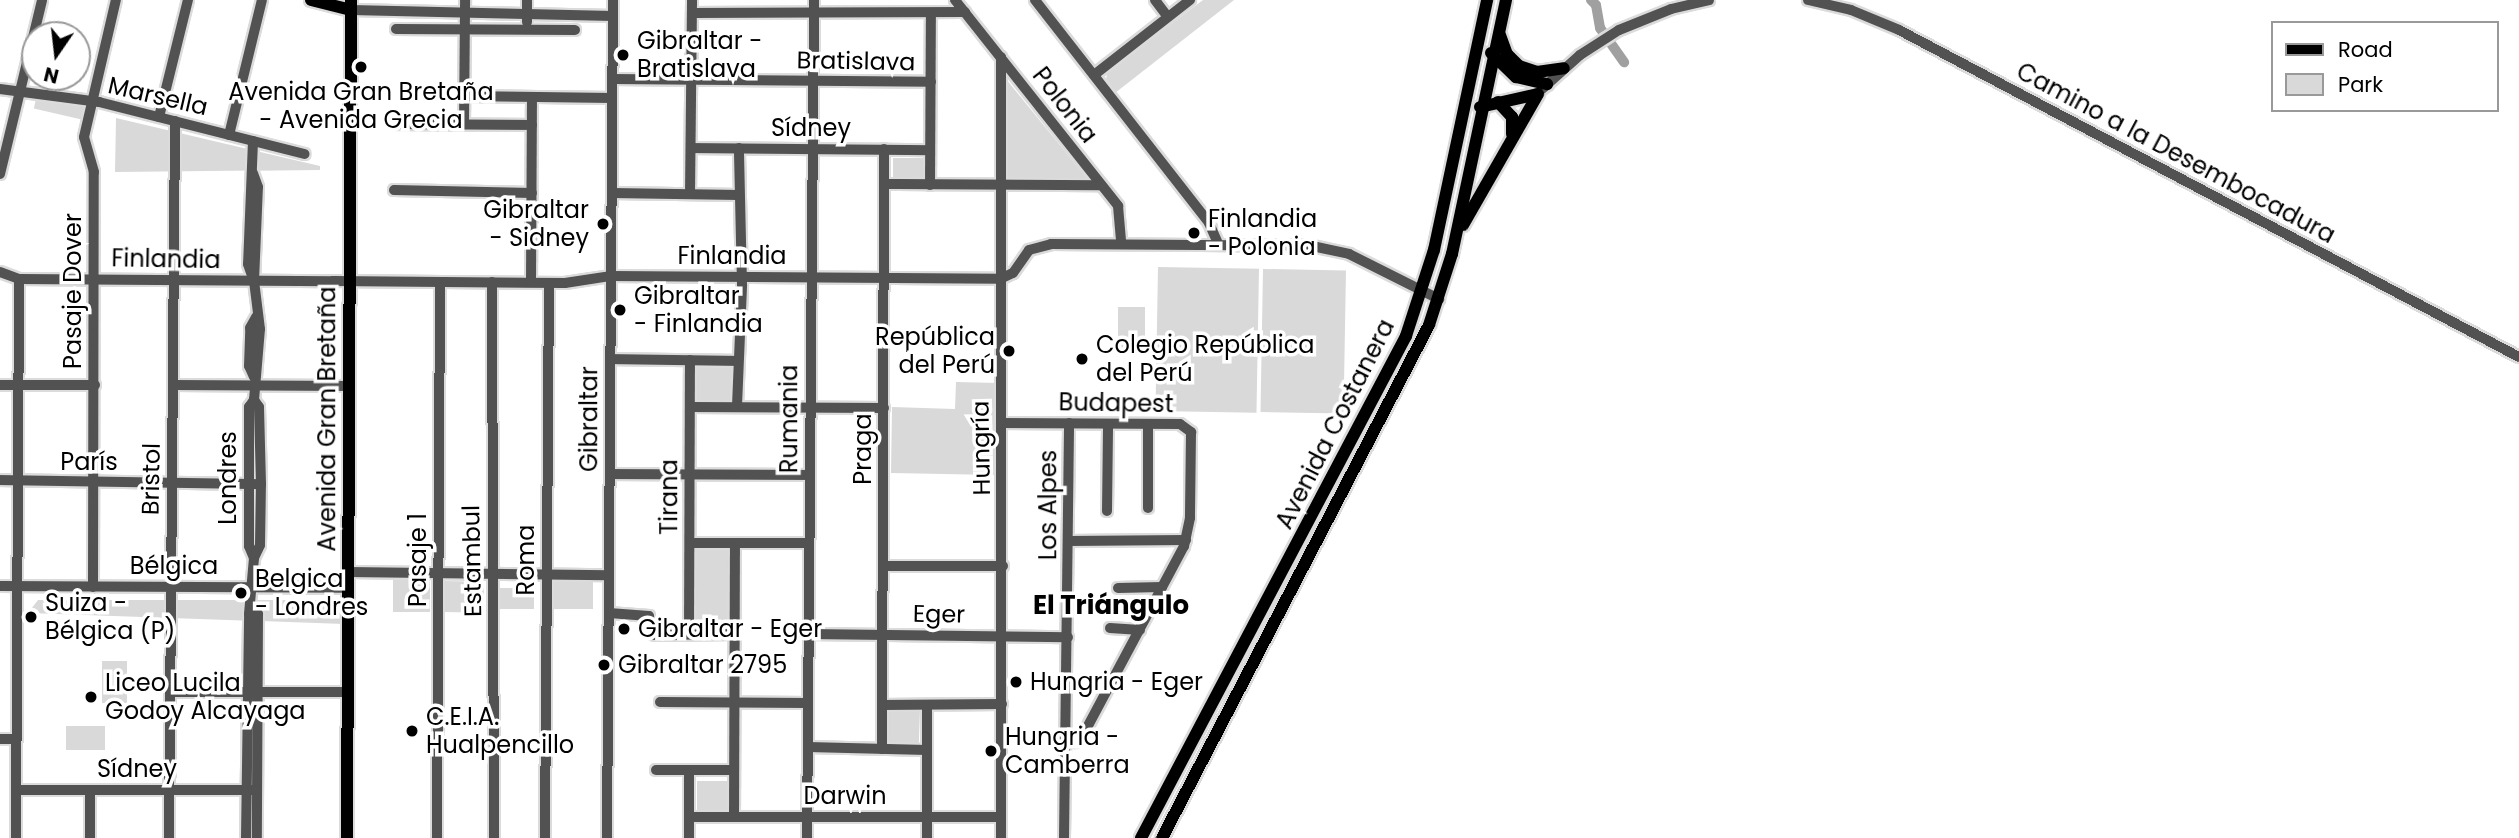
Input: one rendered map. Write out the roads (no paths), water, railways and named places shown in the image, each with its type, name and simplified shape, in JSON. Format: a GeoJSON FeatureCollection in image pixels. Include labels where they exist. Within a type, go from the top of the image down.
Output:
{"type":"FeatureCollection","features":[{"type":"Feature","properties":{"kind":"main road","name":"Avenida Costanera"},"geometry":{"type":"LineString","coordinates":[[1141,838],[1387,373],[1422,292],[1487,0]]}},
{"type":"Feature","properties":{"kind":"main road","name":"Avenida Costanera"},"geometry":{"type":"LineString","coordinates":[[1162,838],[1407,375],[1439,299],[1455,239],[1506,0]]}},
{"type":"Feature","properties":{"kind":"main road"},"geometry":{"type":"LineString","coordinates":[[316,1],[351,5]]}},
{"type":"Feature","properties":{"kind":"main road","name":"Avenida Gran Bretaña"},"geometry":{"type":"LineString","coordinates":[[346,838],[351,5]]}},
{"type":"Feature","properties":{"kind":"main road"},"geometry":{"type":"LineString","coordinates":[[1482,26],[1494,57],[1516,77],[1547,84]]}},
{"type":"Feature","properties":{"kind":"main road"},"geometry":{"type":"LineString","coordinates":[[1499,33],[1507,54],[1519,66],[1537,72],[1564,68]]}},
{"type":"Feature","properties":{"kind":"main road"},"geometry":{"type":"LineString","coordinates":[[1461,126],[1484,105],[1538,94]]}},
{"type":"Feature","properties":{"kind":"main road"},"geometry":{"type":"LineString","coordinates":[[1455,239],[1512,134],[1538,94]]}},
{"type":"Feature","properties":{"kind":"main road"},"geometry":{"type":"LineString","coordinates":[[1498,102],[1512,117],[1512,134]]}},
{"type":"Feature","properties":{"kind":"street"},"geometry":{"type":"LineString","coordinates":[[0,174],[42,0]]}},
{"type":"Feature","properties":{"kind":"street","name":"Pasaje Dover"},"geometry":{"type":"LineString","coordinates":[[93,587],[93,167],[84,137],[116,0]]}},
{"type":"Feature","properties":{"kind":"street"},"geometry":{"type":"LineString","coordinates":[[159,117],[188,0]]}},
{"type":"Feature","properties":{"kind":"street"},"geometry":{"type":"LineString","coordinates":[[229,135],[262,0]]}},
{"type":"Feature","properties":{"kind":"street"},"geometry":{"type":"LineString","coordinates":[[397,0],[397,14]]}},
{"type":"Feature","properties":{"kind":"street"},"geometry":{"type":"LineString","coordinates":[[464,124],[465,0]]}},
{"type":"Feature","properties":{"kind":"street"},"geometry":{"type":"LineString","coordinates":[[527,0],[527,30]]}},
{"type":"Feature","properties":{"kind":"street","name":"Gibraltar"},"geometry":{"type":"LineString","coordinates":[[607,838],[613,0]]}},
{"type":"Feature","properties":{"kind":"street"},"geometry":{"type":"LineString","coordinates":[[690,194],[692,0]]}},
{"type":"Feature","properties":{"kind":"street"},"geometry":{"type":"LineString","coordinates":[[740,0],[740,13]]}},
{"type":"Feature","properties":{"kind":"street","name":"Rumania"},"geometry":{"type":"LineString","coordinates":[[807,838],[814,0]]}},
{"type":"Feature","properties":{"kind":"street"},"geometry":{"type":"LineString","coordinates":[[905,0],[905,13]]}},
{"type":"Feature","properties":{"kind":"street","name":"Polonia"},"geometry":{"type":"LineString","coordinates":[[956,0],[1120,211],[1121,244]]}},
{"type":"Feature","properties":{"kind":"street"},"geometry":{"type":"LineString","coordinates":[[1035,0],[1213,228],[1219,245]]}},
{"type":"Feature","properties":{"kind":"street"},"geometry":{"type":"LineString","coordinates":[[1155,0],[1168,17]]}},
{"type":"Feature","properties":{"kind":"street"},"geometry":{"type":"LineString","coordinates":[[1094,75],[1190,0]]}},
{"type":"Feature","properties":{"kind":"street"},"geometry":{"type":"LineString","coordinates":[[1538,94],[1564,68],[1636,22],[1710,0]]}},
{"type":"Feature","properties":{"kind":"street","name":"Camino a la Desembocadura"},"geometry":{"type":"LineString","coordinates":[[1808,0],[1851,10],[1899,30],[2519,358]]}},
{"type":"Feature","properties":{"kind":"street"},"geometry":{"type":"LineString","coordinates":[[351,5],[397,14],[613,16]]}},
{"type":"Feature","properties":{"kind":"street"},"geometry":{"type":"LineString","coordinates":[[692,13],[965,12]]}},
{"type":"Feature","properties":{"kind":"street"},"geometry":{"type":"LineString","coordinates":[[930,185],[931,13]]}},
{"type":"Feature","properties":{"kind":"street"},"geometry":{"type":"LineString","coordinates":[[416,14],[416,29]]}},
{"type":"Feature","properties":{"kind":"street"},"geometry":{"type":"LineString","coordinates":[[396,29],[575,30]]}},
{"type":"Feature","properties":{"kind":"street","name":"Hungría"},"geometry":{"type":"LineString","coordinates":[[1001,57],[1001,838]]}},
{"type":"Feature","properties":{"kind":"street","name":"Bratislava"},"geometry":{"type":"LineString","coordinates":[[612,79],[931,82]]}},
{"type":"Feature","properties":{"kind":"street","name":"Marsella"},"geometry":{"type":"LineString","coordinates":[[0,89],[92,102],[305,154]]}},
{"type":"Feature","properties":{"kind":"street"},"geometry":{"type":"LineString","coordinates":[[464,96],[612,97]]}},
{"type":"Feature","properties":{"kind":"street"},"geometry":{"type":"LineString","coordinates":[[531,282],[533,97]]}},
{"type":"Feature","properties":{"kind":"street","name":"Bristol"},"geometry":{"type":"LineString","coordinates":[[169,838],[175,121]]}},
{"type":"Feature","properties":{"kind":"street"},"geometry":{"type":"LineString","coordinates":[[395,124],[532,125]]}},
{"type":"Feature","properties":{"kind":"street","name":"Londres"},"geometry":{"type":"LineString","coordinates":[[253,141],[253,173],[258,187],[254,281],[256,317],[250,328],[249,366],[254,381],[254,400],[258,407],[255,484],[260,545],[254,558],[253,608],[258,614],[252,692],[252,790],[257,838]]}},
{"type":"Feature","properties":{"kind":"street","name":"Sídney"},"geometry":{"type":"LineString","coordinates":[[691,148],[930,150]]}},
{"type":"Feature","properties":{"kind":"street"},"geometry":{"type":"LineString","coordinates":[[737,406],[742,285],[738,277],[739,148]]}},
{"type":"Feature","properties":{"kind":"street","name":"Praga"},"geometry":{"type":"LineString","coordinates":[[882,749],[884,149]]}},
{"type":"Feature","properties":{"kind":"street"},"geometry":{"type":"LineString","coordinates":[[884,184],[1101,185]]}},
{"type":"Feature","properties":{"kind":"street"},"geometry":{"type":"LineString","coordinates":[[394,190],[532,192]]}},
{"type":"Feature","properties":{"kind":"street"},"geometry":{"type":"LineString","coordinates":[[612,193],[739,195]]}},
{"type":"Feature","properties":{"kind":"street"},"geometry":{"type":"LineString","coordinates":[[1000,279],[1013,273],[1026,255],[1039,245],[1219,245],[1337,250],[1439,299]]}},
{"type":"Feature","properties":{"kind":"street","name":"Finlandia"},"geometry":{"type":"LineString","coordinates":[[0,272],[19,279],[254,281],[549,283],[611,276],[1000,279]]}},
{"type":"Feature","properties":{"kind":"street"},"geometry":{"type":"LineString","coordinates":[[16,838],[19,279]]}},
{"type":"Feature","properties":{"kind":"street","name":"Pasaje 1"},"geometry":{"type":"LineString","coordinates":[[437,838],[440,282]]}},
{"type":"Feature","properties":{"kind":"street","name":"Estambul"},"geometry":{"type":"LineString","coordinates":[[492,282],[494,838]]}},
{"type":"Feature","properties":{"kind":"street","name":"Roma"},"geometry":{"type":"LineString","coordinates":[[545,838],[549,283]]}},
{"type":"Feature","properties":{"kind":"street"},"geometry":{"type":"LineString","coordinates":[[611,359],[737,361]]}},
{"type":"Feature","properties":{"kind":"street","name":"Tirana"},"geometry":{"type":"LineString","coordinates":[[689,634],[691,360]]}},
{"type":"Feature","properties":{"kind":"street"},"geometry":{"type":"LineString","coordinates":[[173,384],[254,381],[349,386]]}},
{"type":"Feature","properties":{"kind":"street"},"geometry":{"type":"LineString","coordinates":[[0,385],[95,385]]}},
{"type":"Feature","properties":{"kind":"street"},"geometry":{"type":"LineString","coordinates":[[690,407],[884,408]]}},
{"type":"Feature","properties":{"kind":"street","name":"Budapest"},"geometry":{"type":"LineString","coordinates":[[1001,423],[1148,424],[1188,427],[1190,518],[1186,540]]}},
{"type":"Feature","properties":{"kind":"street","name":"Los Alpes"},"geometry":{"type":"LineString","coordinates":[[1064,838],[1068,736],[1069,423]]}},
{"type":"Feature","properties":{"kind":"street"},"geometry":{"type":"LineString","coordinates":[[1107,512],[1108,424]]}},
{"type":"Feature","properties":{"kind":"street"},"geometry":{"type":"LineString","coordinates":[[1148,424],[1148,508]]}},
{"type":"Feature","properties":{"kind":"street"},"geometry":{"type":"LineString","coordinates":[[610,474],[810,475]]}},
{"type":"Feature","properties":{"kind":"street","name":"París"},"geometry":{"type":"LineString","coordinates":[[0,480],[255,484]]}},
{"type":"Feature","properties":{"kind":"street"},"geometry":{"type":"LineString","coordinates":[[1068,736],[1075,742],[1082,737],[1186,540],[1069,541]]}},
{"type":"Feature","properties":{"kind":"street"},"geometry":{"type":"LineString","coordinates":[[690,543],[809,543]]}},
{"type":"Feature","properties":{"kind":"street"},"geometry":{"type":"LineString","coordinates":[[734,817],[735,543]]}},
{"type":"Feature","properties":{"kind":"street"},"geometry":{"type":"LineString","coordinates":[[883,566],[1003,566]]}},
{"type":"Feature","properties":{"kind":"street"},"geometry":{"type":"LineString","coordinates":[[348,572],[609,575]]}},
{"type":"Feature","properties":{"kind":"street","name":"Bélgica"},"geometry":{"type":"LineString","coordinates":[[0,586],[348,589]]}},
{"type":"Feature","properties":{"kind":"street"},"geometry":{"type":"LineString","coordinates":[[1118,588],[1162,587]]}},
{"type":"Feature","properties":{"kind":"street"},"geometry":{"type":"LineString","coordinates":[[609,613],[649,615],[655,635],[734,634]]}},
{"type":"Feature","properties":{"kind":"street"},"geometry":{"type":"LineString","coordinates":[[1110,628],[1140,630]]}},
{"type":"Feature","properties":{"kind":"street","name":"Eger"},"geometry":{"type":"LineString","coordinates":[[809,634],[1068,637]]}},
{"type":"Feature","properties":{"kind":"street"},"geometry":{"type":"LineString","coordinates":[[170,692],[347,692]]}},
{"type":"Feature","properties":{"kind":"street"},"geometry":{"type":"LineString","coordinates":[[660,702],[808,703]]}},
{"type":"Feature","properties":{"kind":"street"},"geometry":{"type":"LineString","coordinates":[[882,705],[1002,704]]}},
{"type":"Feature","properties":{"kind":"street"},"geometry":{"type":"LineString","coordinates":[[927,705],[927,838]]}},
{"type":"Feature","properties":{"kind":"street"},"geometry":{"type":"LineString","coordinates":[[0,739],[16,739]]}},
{"type":"Feature","properties":{"kind":"street"},"geometry":{"type":"LineString","coordinates":[[808,747],[927,750]]}},
{"type":"Feature","properties":{"kind":"street"},"geometry":{"type":"LineString","coordinates":[[656,770],[734,770]]}},
{"type":"Feature","properties":{"kind":"street"},"geometry":{"type":"LineString","coordinates":[[688,838],[689,770]]}},
{"type":"Feature","properties":{"kind":"street","name":"Sídney"},"geometry":{"type":"LineString","coordinates":[[16,790],[252,790]]}},
{"type":"Feature","properties":{"kind":"street"},"geometry":{"type":"LineString","coordinates":[[90,790],[90,838]]}},
{"type":"Feature","properties":{"kind":"street","name":"Londres"},"geometry":{"type":"LineString","coordinates":[[246,838],[252,790]]}},
{"type":"Feature","properties":{"kind":"street","name":"Darwin"},"geometry":{"type":"LineString","coordinates":[[689,817],[1001,817]]}},
{"type":"Feature","properties":{"kind":"waterway"},"geometry":{"type":"LineString","coordinates":[[1591,0],[1596,5],[1600,28],[1624,62]]}},
{"type":"Feature","properties":{"kind":"place","name":"Gibraltar - Bratislava"},"geometry":{"type":"Point","coordinates":[623,55]}},
{"type":"Feature","properties":{"kind":"place","name":"Avenida Gran Bretaña - Avenida Grecia"},"geometry":{"type":"Point","coordinates":[361,67]}},
{"type":"Feature","properties":{"kind":"place","name":"Gibraltar - Sidney"},"geometry":{"type":"Point","coordinates":[603,224]}},
{"type":"Feature","properties":{"kind":"place","name":"Finlandia - Polonia"},"geometry":{"type":"Point","coordinates":[1194,233]}},
{"type":"Feature","properties":{"kind":"place","name":"Gibraltar - Finlandia"},"geometry":{"type":"Point","coordinates":[620,310]}},
{"type":"Feature","properties":{"kind":"place","name":"República del Perú"},"geometry":{"type":"Point","coordinates":[1009,351]}},
{"type":"Feature","properties":{"kind":"place","name":"Colegio República del Perú"},"geometry":{"type":"Point","coordinates":[1082,359]}},
{"type":"Feature","properties":{"kind":"place","name":"Belgica - Londres"},"geometry":{"type":"Point","coordinates":[241,593]}},
{"type":"Feature","properties":{"kind":"place","name":"Suiza - Bélgica (P)"},"geometry":{"type":"Point","coordinates":[31,617]}},
{"type":"Feature","properties":{"kind":"place","name":"Gibraltar - Eger"},"geometry":{"type":"Point","coordinates":[624,629]}},
{"type":"Feature","properties":{"kind":"place","name":"Gibraltar 2795"},"geometry":{"type":"Point","coordinates":[604,665]}},
{"type":"Feature","properties":{"kind":"place","name":"Hungria - Eger"},"geometry":{"type":"Point","coordinates":[1016,682]}},
{"type":"Feature","properties":{"kind":"place","name":"Liceo Lucila Godoy Alcayaga"},"geometry":{"type":"Point","coordinates":[91,697]}},
{"type":"Feature","properties":{"kind":"place","name":"C.E.I.A. Hualpencillo"},"geometry":{"type":"Point","coordinates":[412,731]}},
{"type":"Feature","properties":{"kind":"place","name":"Hungria - Camberra"},"geometry":{"type":"Point","coordinates":[991,751]}},
{"type":"Feature","properties":{"kind":"district","name":"El Triángulo"},"geometry":{"type":"Point","coordinates":[1111,606]}}]}
